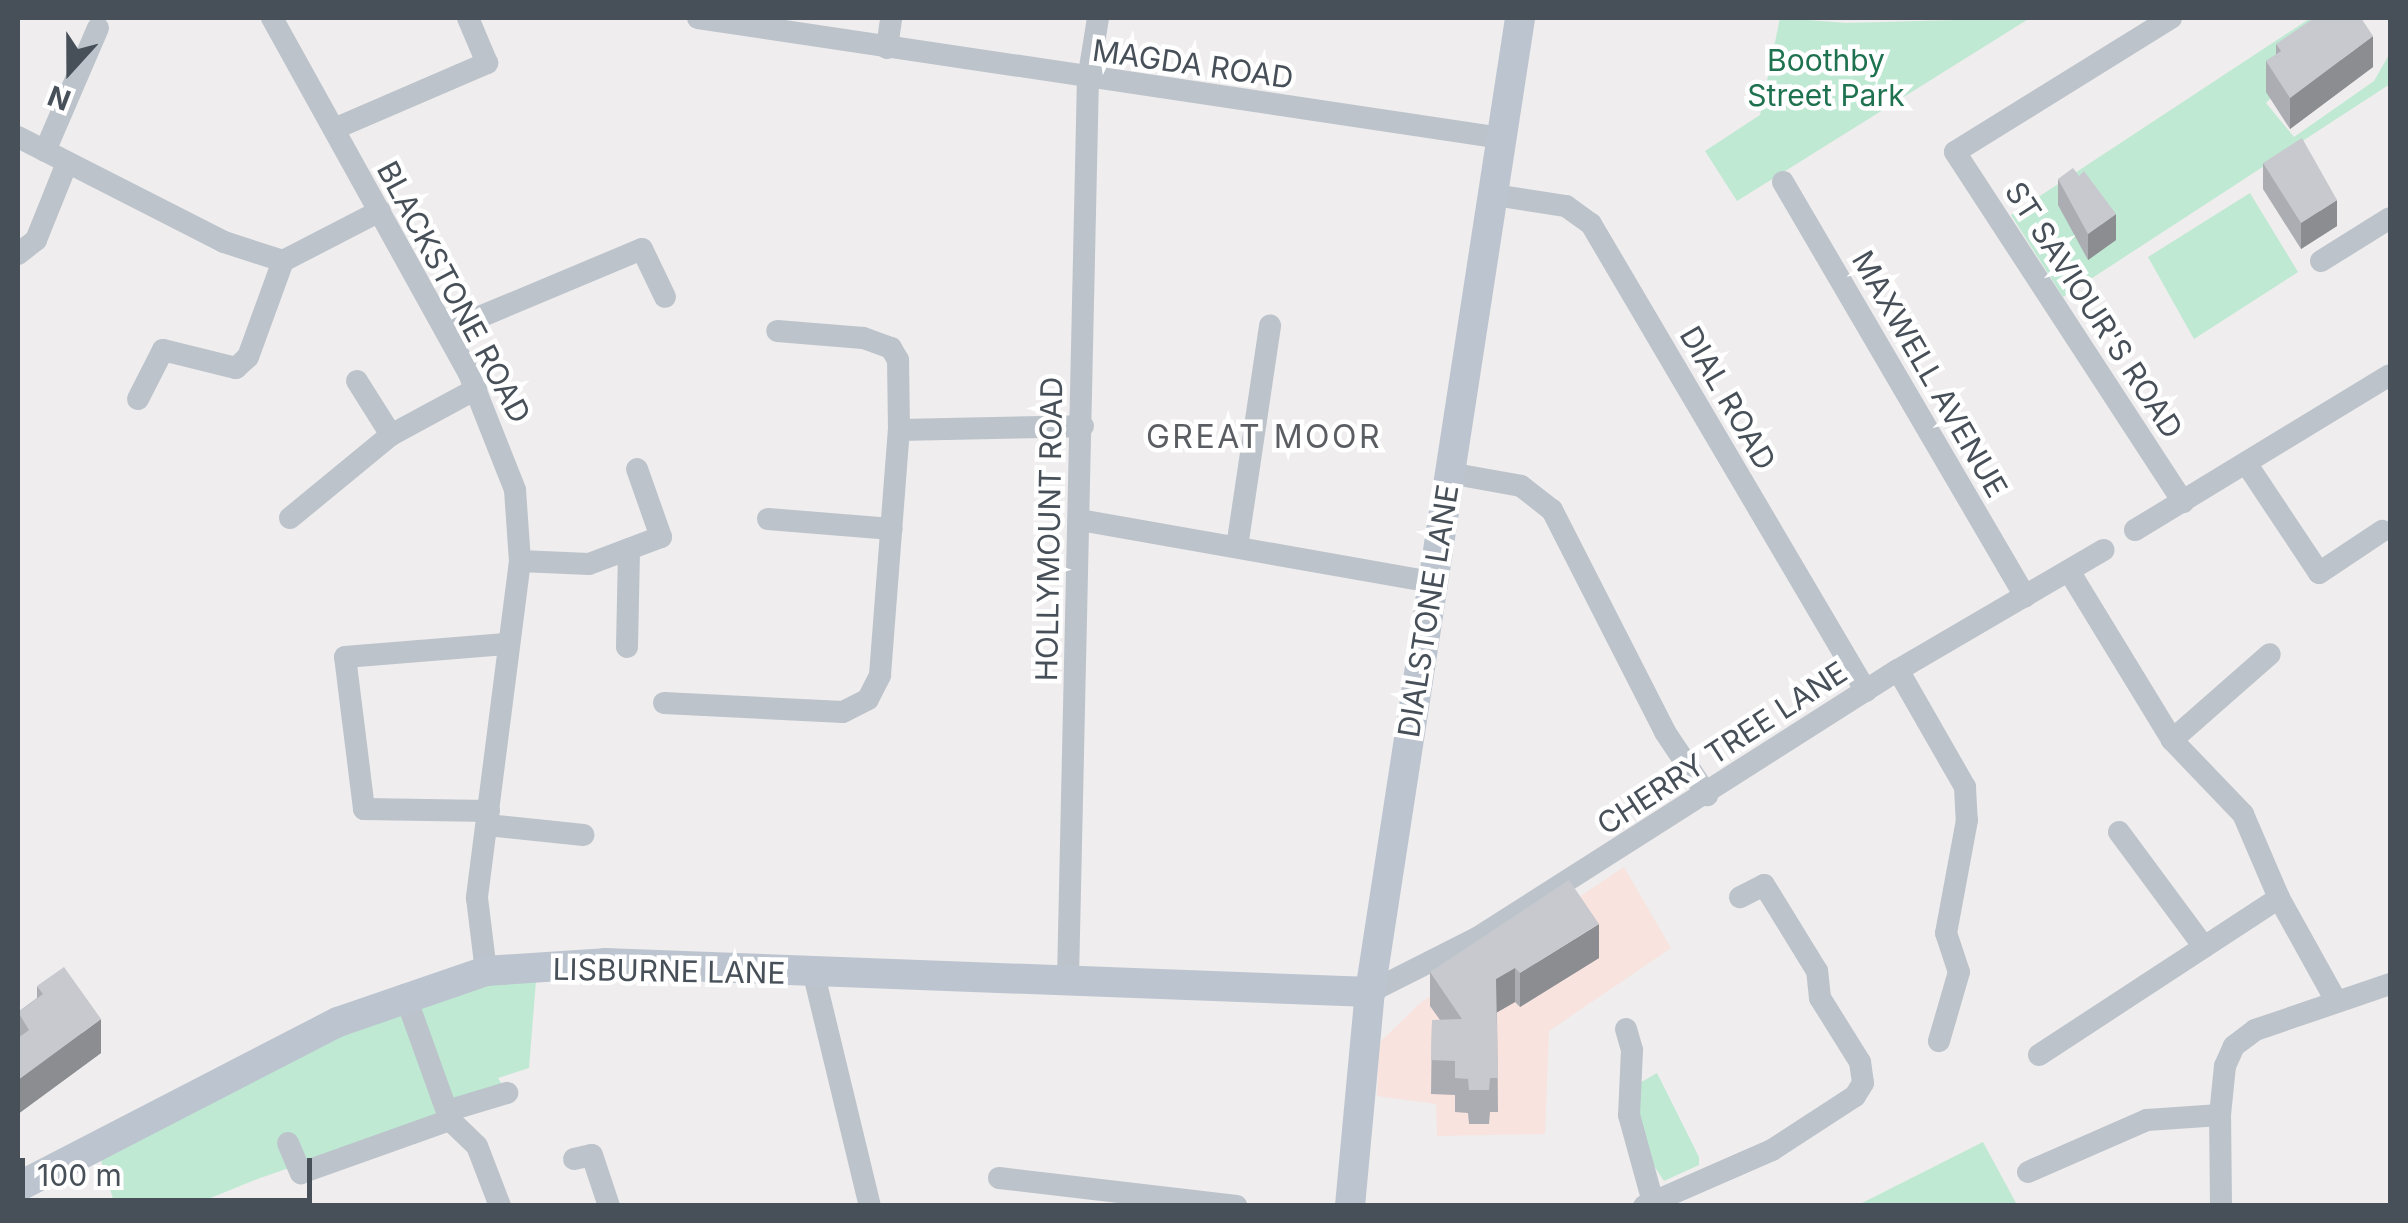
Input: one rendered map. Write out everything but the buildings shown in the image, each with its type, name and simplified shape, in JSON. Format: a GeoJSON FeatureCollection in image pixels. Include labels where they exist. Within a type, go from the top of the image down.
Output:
{"type":"FeatureCollection","features":[{"type":"Feature","properties":{"kind":"street","name":"BLACKSTONE ROAD"},"geometry":{"type":"LineString","coordinates":[[272,18],[476,389],[515,490],[520,561],[505,644],[478,898],[486,971]]}},
{"type":"Feature","properties":{"kind":"street"},"geometry":{"type":"LineString","coordinates":[[334,129],[487,63],[468,18]]}},
{"type":"Feature","properties":{"kind":"street","name":"MAGDA ROAD"},"geometry":{"type":"LineString","coordinates":[[698,18],[733,20],[1088,80],[1502,138]]}},
{"type":"Feature","properties":{"kind":"street"},"geometry":{"type":"LineString","coordinates":[[887,48],[891,18]]}},
{"type":"Feature","properties":{"kind":"street","name":"HOLLYMOUNT ROAD"},"geometry":{"type":"LineString","coordinates":[[1068,979],[1088,80],[1098,18]]}},
{"type":"Feature","properties":{"kind":"street","name":"DIALSTONE LANE"},"geometry":{"type":"LineString","coordinates":[[1350,1206],[1370,992],[1520,18]]}},
{"type":"Feature","properties":{"kind":"street","name":"ST SAVIOUR'S ROAD"},"geometry":{"type":"LineString","coordinates":[[2171,18],[1955,152],[2183,502]]}},
{"type":"Feature","properties":{"kind":"street"},"geometry":{"type":"LineString","coordinates":[[46,151],[98,28]]}},
{"type":"Feature","properties":{"kind":"street"},"geometry":{"type":"LineString","coordinates":[[18,137],[224,242],[284,261]]}},
{"type":"Feature","properties":{"kind":"street"},"geometry":{"type":"LineString","coordinates":[[18,254],[36,240],[67,163]]}},
{"type":"Feature","properties":{"kind":"street","name":"MAXWELL AVENUE"},"geometry":{"type":"LineString","coordinates":[[1783,182],[2025,596]]}},
{"type":"Feature","properties":{"kind":"street","name":"DIAL ROAD"},"geometry":{"type":"LineString","coordinates":[[1494,195],[1566,206],[1591,224],[1866,691]]}},
{"type":"Feature","properties":{"kind":"street"},"geometry":{"type":"LineString","coordinates":[[138,399],[163,350],[236,368],[248,356],[284,261],[380,211]]}},
{"type":"Feature","properties":{"kind":"street"},"geometry":{"type":"LineString","coordinates":[[2321,261],[2390,218]]}},
{"type":"Feature","properties":{"kind":"street"},"geometry":{"type":"LineString","coordinates":[[446,331],[642,248],[665,297]]}},
{"type":"Feature","properties":{"kind":"street"},"geometry":{"type":"LineString","coordinates":[[1237,547],[1270,325]]}},
{"type":"Feature","properties":{"kind":"street"},"geometry":{"type":"LineString","coordinates":[[664,703],[694,711],[843,712],[868,699],[880,675],[902,373],[891,348],[864,338],[777,330]]}},
{"type":"Feature","properties":{"kind":"street"},"geometry":{"type":"LineString","coordinates":[[2135,530],[2390,374]]}},
{"type":"Feature","properties":{"kind":"street"},"geometry":{"type":"LineString","coordinates":[[357,381],[391,435]]}},
{"type":"Feature","properties":{"kind":"street"},"geometry":{"type":"LineString","coordinates":[[290,518],[391,435],[476,389]]}},
{"type":"Feature","properties":{"kind":"street"},"geometry":{"type":"LineString","coordinates":[[899,430],[1083,426]]}},
{"type":"Feature","properties":{"kind":"street"},"geometry":{"type":"LineString","coordinates":[[2246,463],[2319,573],[2382,532]]}},
{"type":"Feature","properties":{"kind":"street"},"geometry":{"type":"LineString","coordinates":[[520,561],[589,564],[661,537],[638,469]]}},
{"type":"Feature","properties":{"kind":"street"},"geometry":{"type":"LineString","coordinates":[[1449,473],[1521,486],[1552,510],[1665,732],[1708,795]]}},
{"type":"Feature","properties":{"kind":"street"},"geometry":{"type":"LineString","coordinates":[[768,519],[892,529]]}},
{"type":"Feature","properties":{"kind":"street"},"geometry":{"type":"LineString","coordinates":[[1080,520],[1432,582]]}},
{"type":"Feature","properties":{"kind":"street"},"geometry":{"type":"LineString","coordinates":[[627,647],[629,549]]}},
{"type":"Feature","properties":{"kind":"street","name":"CHERRY TREE LANE"},"geometry":{"type":"LineString","coordinates":[[1370,992],[1477,938],[1708,795],[1898,670],[2103,550]]}},
{"type":"Feature","properties":{"kind":"street"},"geometry":{"type":"LineString","coordinates":[[2069,571],[2172,740],[2244,814],[2279,898],[2336,1002]]}},
{"type":"Feature","properties":{"kind":"street"},"geometry":{"type":"LineString","coordinates":[[505,644],[345,657],[364,809],[488,818],[583,834]]}},
{"type":"Feature","properties":{"kind":"street"},"geometry":{"type":"LineString","coordinates":[[2172,740],[2270,654]]}},
{"type":"Feature","properties":{"kind":"street"},"geometry":{"type":"LineString","coordinates":[[1898,670],[1965,788],[1968,820],[1946,933],[1958,972],[1940,1041]]}},
{"type":"Feature","properties":{"kind":"street"},"geometry":{"type":"LineString","coordinates":[[2119,832],[2204,947]]}},
{"type":"Feature","properties":{"kind":"street"},"geometry":{"type":"LineString","coordinates":[[1626,1029],[1632,1050],[1629,1115],[1649,1204],[1772,1150],[1854,1096],[1863,1083],[1860,1062],[1820,998],[1816,972],[1764,885],[1740,898]]}},
{"type":"Feature","properties":{"kind":"street"},"geometry":{"type":"LineString","coordinates":[[2040,1054],[2279,898]]}},
{"type":"Feature","properties":{"kind":"street","name":"LISBURNE LANE"},"geometry":{"type":"LineString","coordinates":[[18,1187],[310,1035],[405,996],[486,971],[605,963],[814,974],[1068,979],[1370,992]]}},
{"type":"Feature","properties":{"kind":"street"},"geometry":{"type":"LineString","coordinates":[[814,974],[870,1206]]}},
{"type":"Feature","properties":{"kind":"street"},"geometry":{"type":"LineString","coordinates":[[2221,1206],[2220,1116],[2225,1066],[2242,1038],[2390,984]]}},
{"type":"Feature","properties":{"kind":"street"},"geometry":{"type":"LineString","coordinates":[[405,996],[448,1115],[477,1146],[500,1206]]}},
{"type":"Feature","properties":{"kind":"street"},"geometry":{"type":"LineString","coordinates":[[288,1143],[301,1173],[506,1093]]}},
{"type":"Feature","properties":{"kind":"street"},"geometry":{"type":"LineString","coordinates":[[2043,1172],[2147,1120],[2220,1116]]}},
{"type":"Feature","properties":{"kind":"street"},"geometry":{"type":"LineString","coordinates":[[574,1159],[592,1155],[609,1206]]}},
{"type":"Feature","properties":{"kind":"street"},"geometry":{"type":"LineString","coordinates":[[999,1178],[1236,1206]]}},
{"type":"Feature","properties":{"kind":"shaded area"},"geometry":{"type":"Polygon","coordinates":[[[1624,867],[1671,948],[1549,1031],[1545,1134],[1437,1136],[1436,1104],[1377,1096],[1379,1043],[1419,1004],[1624,867]]]}},
{"type":"Feature","properties":{"kind":"green space","name":"Boothby Street Park"},"geometry":{"type":"Polygon","coordinates":[[[1780,18],[1847,23],[2030,18],[1737,201],[1705,151],[1760,115],[1780,18]]]}},
{"type":"Feature","properties":{"kind":"green space"},"geometry":{"type":"Polygon","coordinates":[[[2309,19],[2325,41],[2266,103],[2294,137],[2374,81],[2390,53],[2390,84],[2063,297],[2011,215],[2309,19]]]}},
{"type":"Feature","properties":{"kind":"green space"},"geometry":{"type":"Polygon","coordinates":[[[2250,193],[2298,272],[2194,339],[2148,257],[2250,193]]]}},
{"type":"Feature","properties":{"kind":"green space"},"geometry":{"type":"Polygon","coordinates":[[[537,968],[529,1068],[498,1078],[507,1093],[260,1178],[208,1199],[209,1205],[115,1205],[97,1148],[310,1035],[537,968]]]}},
{"type":"Feature","properties":{"kind":"green space"},"geometry":{"type":"Polygon","coordinates":[[[1657,1073],[1699,1157],[1699,1165],[1664,1181],[1648,1157],[1637,1119],[1638,1084],[1657,1073]]]}},
{"type":"Feature","properties":{"kind":"green space"},"geometry":{"type":"Polygon","coordinates":[[[1983,1142],[2017,1205],[1858,1205],[1983,1142]]]}},
{"type":"Feature","properties":{"kind":"district","name":"GREAT MOOR"},"geometry":{"type":"Point","coordinates":[1264,437]}}]}
